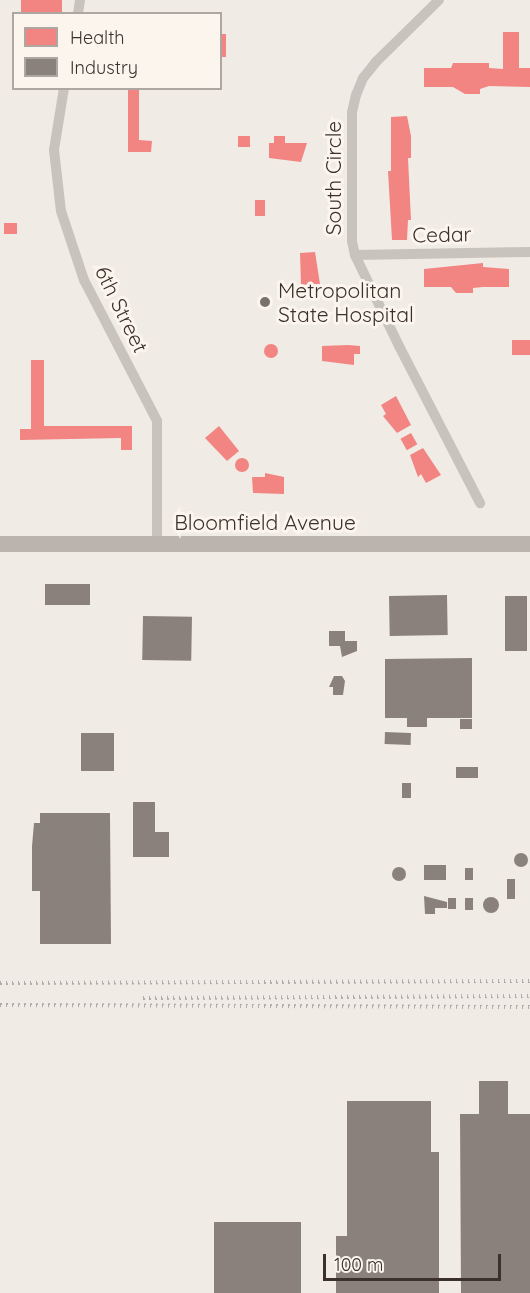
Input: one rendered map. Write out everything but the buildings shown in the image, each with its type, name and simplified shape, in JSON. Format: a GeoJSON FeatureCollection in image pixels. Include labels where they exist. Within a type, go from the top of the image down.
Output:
{"type":"FeatureCollection","features":[{"type":"Feature","properties":{"kind":"main road","name":"Bloomfield Avenue"},"geometry":{"type":"LineString","coordinates":[[0,544],[530,544]]}},
{"type":"Feature","properties":{"kind":"street","name":"South Circle"},"geometry":{"type":"LineString","coordinates":[[439,0],[376,62],[363,78],[356,95],[352,113],[355,255],[480,503]]}},
{"type":"Feature","properties":{"kind":"street","name":"6th Street"},"geometry":{"type":"LineString","coordinates":[[64,90],[54,150],[61,211],[84,280],[158,421],[157,545]]}},
{"type":"Feature","properties":{"kind":"street","name":"Cedar"},"geometry":{"type":"LineString","coordinates":[[355,255],[530,252]]}},
{"type":"Feature","properties":{"kind":"railway"},"geometry":{"type":"LineString","coordinates":[[0,983],[530,981]]}},
{"type":"Feature","properties":{"kind":"railway"},"geometry":{"type":"LineString","coordinates":[[143,998],[530,996]]}},
{"type":"Feature","properties":{"kind":"railway"},"geometry":{"type":"LineString","coordinates":[[0,1005],[530,1007]]}},
{"type":"Feature","properties":{"kind":"place","name":"Metropolitan State Hospital"},"geometry":{"type":"Point","coordinates":[265,302]}}]}
